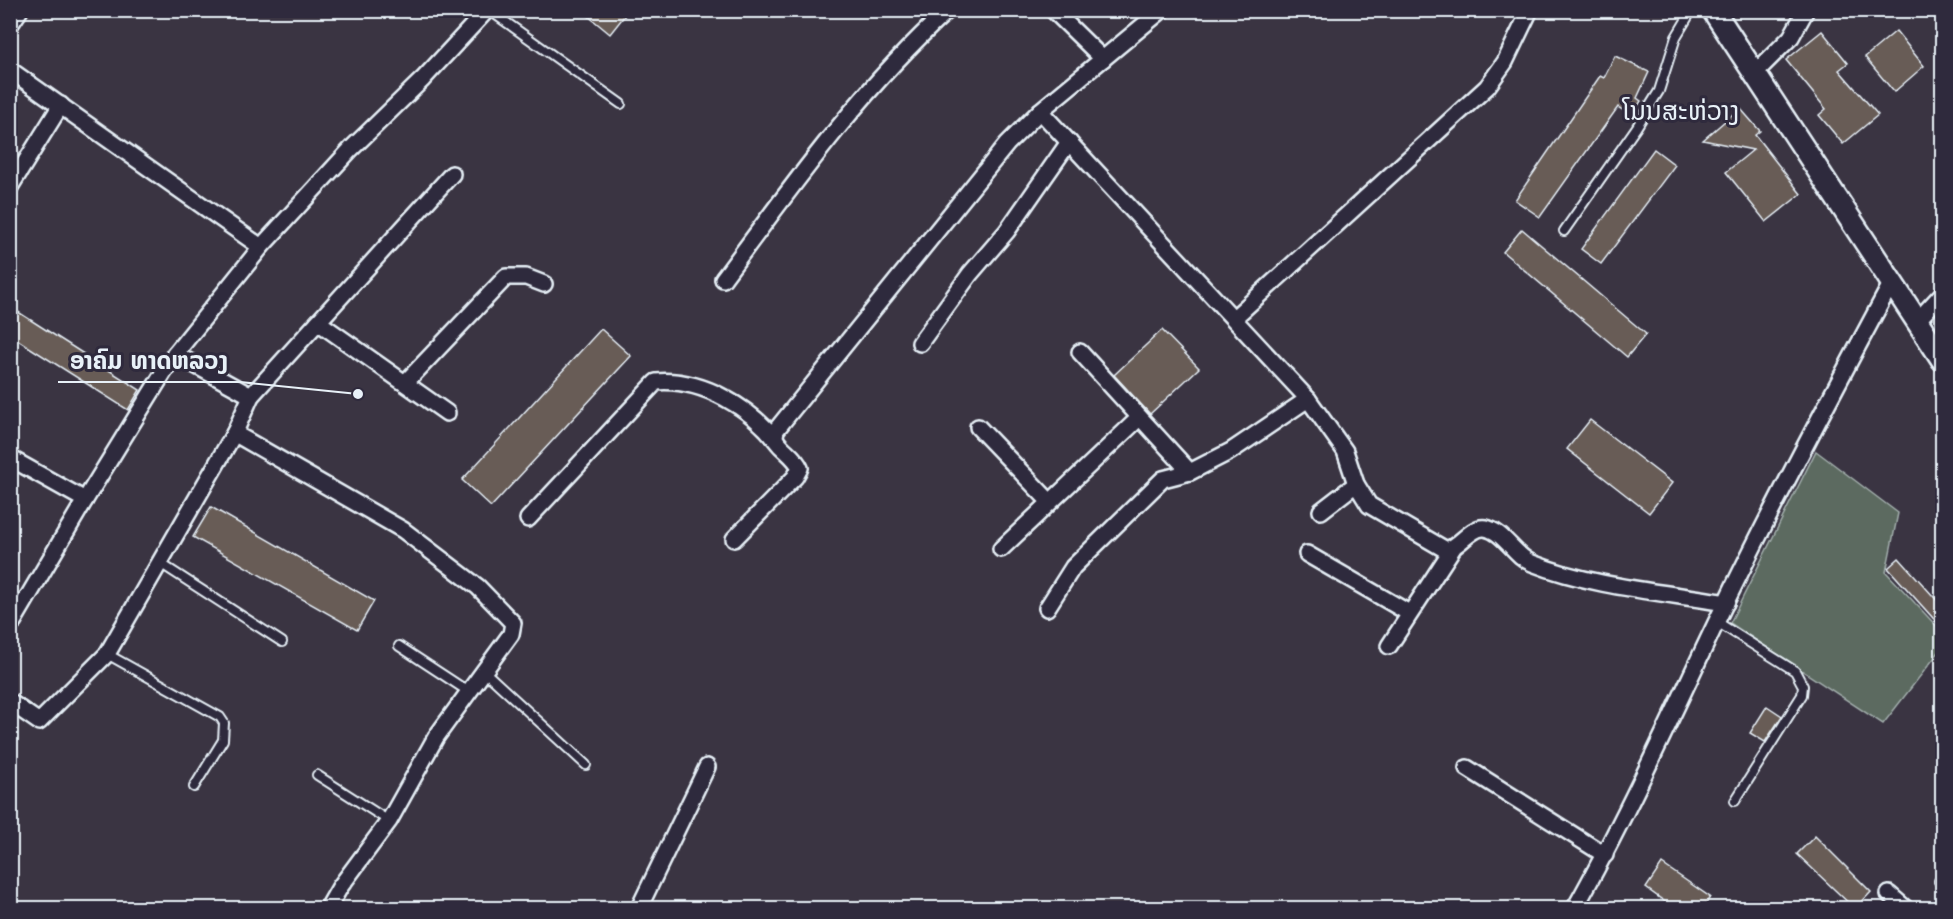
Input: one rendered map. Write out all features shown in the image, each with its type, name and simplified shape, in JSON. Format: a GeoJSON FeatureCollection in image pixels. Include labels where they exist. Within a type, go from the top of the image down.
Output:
{"type":"FeatureCollection","features":[{"type":"Feature","properties":{"kind":"main road"},"geometry":{"type":"LineString","coordinates":[[1713,10],[1756,72],[1942,359]]}},
{"type":"Feature","properties":{"kind":"street"},"geometry":{"type":"LineString","coordinates":[[10,25],[20,10]]}},
{"type":"Feature","properties":{"kind":"street"},"geometry":{"type":"LineString","coordinates":[[10,627],[175,354],[261,247],[351,149],[423,79],[488,10]]}},
{"type":"Feature","properties":{"kind":"street"},"geometry":{"type":"LineString","coordinates":[[723,279],[797,179],[877,81],[948,10]]}},
{"type":"Feature","properties":{"kind":"street"},"geometry":{"type":"LineString","coordinates":[[1053,10],[1103,59]]}},
{"type":"Feature","properties":{"kind":"street"},"geometry":{"type":"LineString","coordinates":[[775,436],[776,430],[1007,144],[1040,111],[1162,10]]}},
{"type":"Feature","properties":{"kind":"street"},"geometry":{"type":"LineString","coordinates":[[1234,318],[1487,87],[1506,62],[1530,10]]}},
{"type":"Feature","properties":{"kind":"street"},"geometry":{"type":"LineString","coordinates":[[1756,72],[1791,37],[1806,10]]}},
{"type":"Feature","properties":{"kind":"street"},"geometry":{"type":"LineString","coordinates":[[10,70],[261,247]]}},
{"type":"Feature","properties":{"kind":"street"},"geometry":{"type":"LineString","coordinates":[[10,187],[61,105]]}},
{"type":"Feature","properties":{"kind":"street"},"geometry":{"type":"LineString","coordinates":[[1040,111],[1308,399],[1345,451],[1356,484],[1369,505],[1446,550],[1453,548]]}},
{"type":"Feature","properties":{"kind":"street"},"geometry":{"type":"LineString","coordinates":[[920,343],[970,274],[1007,231],[1069,142]]}},
{"type":"Feature","properties":{"kind":"street"},"geometry":{"type":"LineString","coordinates":[[10,702],[39,722],[107,654],[235,432],[251,396],[452,174]]}},
{"type":"Feature","properties":{"kind":"street"},"geometry":{"type":"LineString","coordinates":[[405,383],[506,277],[526,277],[544,284]]}},
{"type":"Feature","properties":{"kind":"street"},"geometry":{"type":"LineString","coordinates":[[1575,909],[1605,855],[1726,603],[1892,282]]}},
{"type":"Feature","properties":{"kind":"street"},"geometry":{"type":"LineString","coordinates":[[1917,321],[1942,294]]}},
{"type":"Feature","properties":{"kind":"street"},"geometry":{"type":"LineString","coordinates":[[318,322],[447,413]]}},
{"type":"Feature","properties":{"kind":"street"},"geometry":{"type":"LineString","coordinates":[[1080,352],[1138,418],[1191,472]]}},
{"type":"Feature","properties":{"kind":"street"},"geometry":{"type":"LineString","coordinates":[[175,354],[251,396]]}},
{"type":"Feature","properties":{"kind":"street"},"geometry":{"type":"LineString","coordinates":[[528,519],[656,382],[673,381],[725,397],[775,436],[800,468],[795,477],[734,539]]}},
{"type":"Feature","properties":{"kind":"street"},"geometry":{"type":"LineString","coordinates":[[1047,608],[1073,567],[1163,479],[1191,472],[1231,451],[1308,399]]}},
{"type":"Feature","properties":{"kind":"street"},"geometry":{"type":"LineString","coordinates":[[1001,549],[1138,418]]}},
{"type":"Feature","properties":{"kind":"street"},"geometry":{"type":"LineString","coordinates":[[978,427],[1049,501]]}},
{"type":"Feature","properties":{"kind":"street"},"geometry":{"type":"LineString","coordinates":[[235,432],[403,530],[478,586],[513,623],[514,628],[436,737],[389,821],[340,887],[328,909]]}},
{"type":"Feature","properties":{"kind":"street"},"geometry":{"type":"LineString","coordinates":[[10,458],[85,500]]}},
{"type":"Feature","properties":{"kind":"street"},"geometry":{"type":"LineString","coordinates":[[1321,511],[1356,484]]}},
{"type":"Feature","properties":{"kind":"street"},"geometry":{"type":"LineString","coordinates":[[1389,646],[1453,548],[1474,531],[1488,529],[1496,532],[1524,559],[1577,578],[1726,603]]}},
{"type":"Feature","properties":{"kind":"street"},"geometry":{"type":"LineString","coordinates":[[1307,554],[1409,613]]}},
{"type":"Feature","properties":{"kind":"street"},"geometry":{"type":"LineString","coordinates":[[639,909],[707,767]]}},
{"type":"Feature","properties":{"kind":"street"},"geometry":{"type":"LineString","coordinates":[[1467,768],[1605,855]]}},
{"type":"Feature","properties":{"kind":"street"},"geometry":{"type":"LineString","coordinates":[[1890,894],[1905,909]]}},
{"type":"Feature","properties":{"kind":"lane"},"geometry":{"type":"LineString","coordinates":[[488,10],[621,104]]}},
{"type":"Feature","properties":{"kind":"lane"},"geometry":{"type":"LineString","coordinates":[[1564,231],[1636,128],[1659,90],[1676,37],[1692,10]]}},
{"type":"Feature","properties":{"kind":"lane"},"geometry":{"type":"LineString","coordinates":[[158,562],[282,642]]}},
{"type":"Feature","properties":{"kind":"lane"},"geometry":{"type":"LineString","coordinates":[[1717,622],[1795,672],[1803,686],[1802,695],[1735,801]]}},
{"type":"Feature","properties":{"kind":"lane"},"geometry":{"type":"LineString","coordinates":[[399,646],[469,692]]}},
{"type":"Feature","properties":{"kind":"lane"},"geometry":{"type":"LineString","coordinates":[[107,654],[220,717],[225,723],[223,740],[194,787]]}},
{"type":"Feature","properties":{"kind":"lane"},"geometry":{"type":"LineString","coordinates":[[484,671],[586,765]]}},
{"type":"Feature","properties":{"kind":"lane"},"geometry":{"type":"LineString","coordinates":[[317,775],[389,821]]}},
{"type":"Feature","properties":{"kind":"green space"},"geometry":{"type":"Polygon","coordinates":[[[1816,451],[1898,513],[1886,572],[1942,632],[1942,648],[1883,724],[1730,623],[1816,451]]]}},
{"type":"Feature","properties":{"kind":"building"},"geometry":{"type":"Polygon","coordinates":[[[581,10],[629,10],[610,34],[581,10]]]}},
{"type":"Feature","properties":{"kind":"building"},"geometry":{"type":"Polygon","coordinates":[[[1822,31],[1848,63],[1839,70],[1878,115],[1843,144],[1819,115],[1826,109],[1786,60],[1822,31]]]}},
{"type":"Feature","properties":{"kind":"building"},"geometry":{"type":"Polygon","coordinates":[[[1896,31],[1924,66],[1894,92],[1865,57],[1896,31]]]}},
{"type":"Feature","properties":{"kind":"building"},"geometry":{"type":"Polygon","coordinates":[[[1615,56],[1649,72],[1637,98],[1641,101],[1632,116],[1618,107],[1540,217],[1515,200],[1600,76],[1604,78],[1615,56]]]}},
{"type":"Feature","properties":{"kind":"building"},"geometry":{"type":"Polygon","coordinates":[[[1740,108],[1760,131],[1755,135],[1801,194],[1766,222],[1726,172],[1753,150],[1703,140],[1740,108]]]}},
{"type":"Feature","properties":{"kind":"building"},"geometry":{"type":"Polygon","coordinates":[[[1654,149],[1675,165],[1601,264],[1581,249],[1654,149]]]}},
{"type":"Feature","properties":{"kind":"building"},"geometry":{"type":"Polygon","coordinates":[[[1522,229],[1646,334],[1627,357],[1503,252],[1522,229]]]}},
{"type":"Feature","properties":{"kind":"building"},"geometry":{"type":"Polygon","coordinates":[[[15,310],[140,390],[128,410],[10,335],[10,318],[15,310]]]}},
{"type":"Feature","properties":{"kind":"building"},"geometry":{"type":"Polygon","coordinates":[[[601,329],[631,356],[491,507],[462,480],[601,329]]]}},
{"type":"Feature","properties":{"kind":"building"},"geometry":{"type":"Polygon","coordinates":[[[1162,330],[1199,368],[1150,414],[1114,375],[1162,330]]]}},
{"type":"Feature","properties":{"kind":"building"},"geometry":{"type":"Polygon","coordinates":[[[1590,420],[1672,483],[1649,513],[1567,449],[1590,420]]]}},
{"type":"Feature","properties":{"kind":"building"},"geometry":{"type":"Polygon","coordinates":[[[211,507],[374,601],[357,630],[193,537],[211,507]]]}},
{"type":"Feature","properties":{"kind":"building"},"geometry":{"type":"Polygon","coordinates":[[[1899,558],[1942,606],[1942,628],[1888,568],[1899,558]]]}},
{"type":"Feature","properties":{"kind":"building"},"geometry":{"type":"Polygon","coordinates":[[[1767,706],[1782,716],[1765,742],[1750,733],[1767,706]]]}},
{"type":"Feature","properties":{"kind":"building"},"geometry":{"type":"Polygon","coordinates":[[[1815,836],[1871,892],[1855,909],[1797,854],[1815,836]]]}},
{"type":"Feature","properties":{"kind":"building"},"geometry":{"type":"Polygon","coordinates":[[[1662,864],[1710,897],[1703,909],[1675,909],[1646,888],[1662,864]]]}},
{"type":"Feature","properties":{"kind":"place","name":"ອາຄົມ ທາດຫລວງ"},"geometry":{"type":"Point","coordinates":[358,394]}},
{"type":"Feature","properties":{"kind":"district","name":"ໂນນສະຫ່ວາງ"},"geometry":{"type":"Point","coordinates":[1681,110]}}]}
